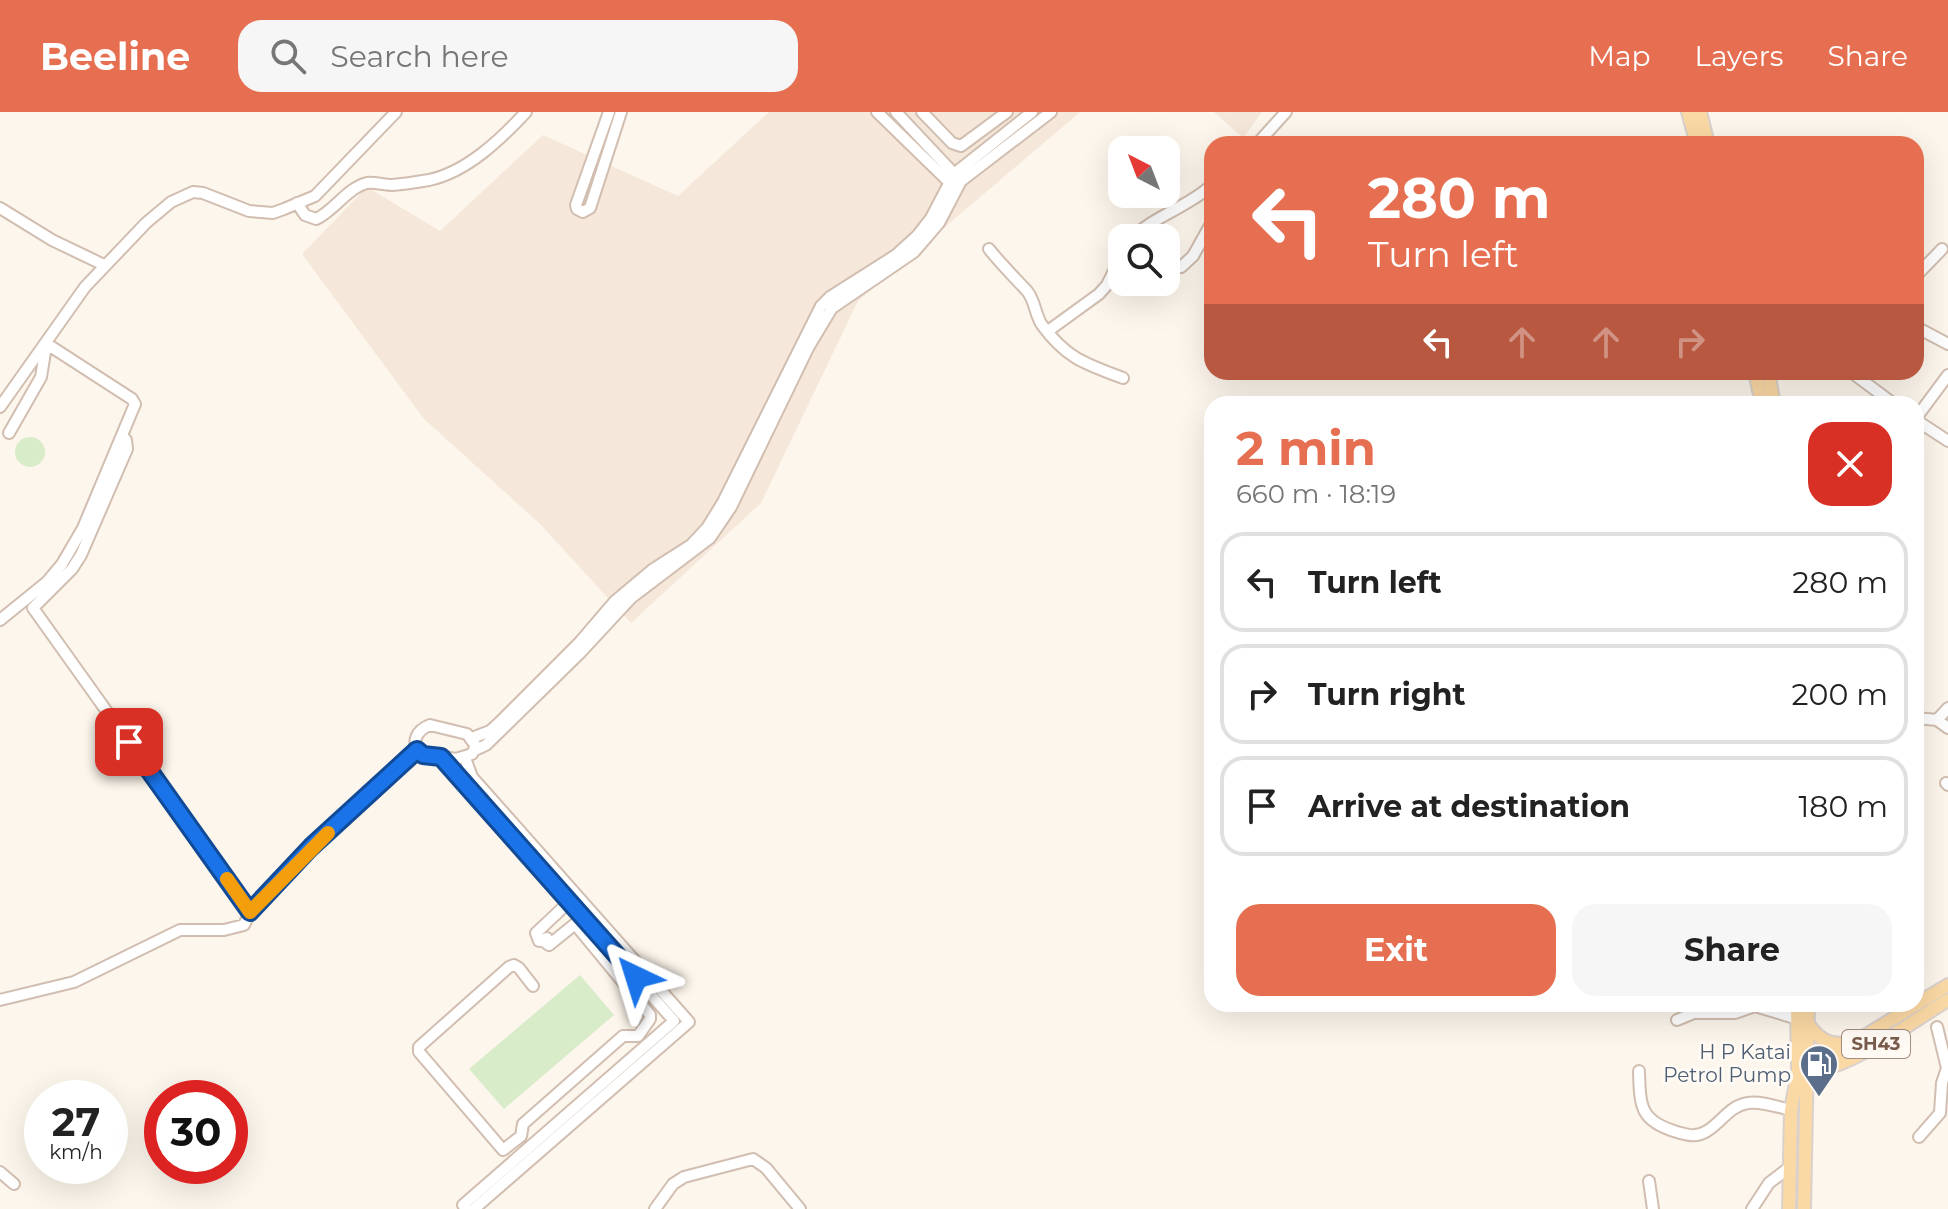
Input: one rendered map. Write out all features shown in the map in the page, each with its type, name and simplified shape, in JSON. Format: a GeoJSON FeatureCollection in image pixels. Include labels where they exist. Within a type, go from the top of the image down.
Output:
{"type":"FeatureCollection","features":[{"type":"Feature","properties":{"kind":"main road"},"geometry":{"type":"LineString","coordinates":[[1688,112],[1695,136]]}},
{"type":"Feature","properties":{"kind":"main road"},"geometry":{"type":"LineString","coordinates":[[1700,112],[1706,136]]}},
{"type":"Feature","properties":{"kind":"main road","name":"SH43"},"geometry":{"type":"LineString","coordinates":[[1926,1006],[1948,985]]}},
{"type":"Feature","properties":{"kind":"main road","name":"SH43"},"geometry":{"type":"LineString","coordinates":[[1926,1006],[1948,1000]]}},
{"type":"Feature","properties":{"kind":"main road"},"geometry":{"type":"LineString","coordinates":[[1800,1012],[1803,1022],[1816,1035],[1833,1044],[1859,1040]]}},
{"type":"Feature","properties":{"kind":"main road"},"geometry":{"type":"LineString","coordinates":[[1804,1209],[1802,1067],[1806,1012]]}},
{"type":"Feature","properties":{"kind":"main road","name":"SH43"},"geometry":{"type":"LineString","coordinates":[[1802,1067],[1821,1061],[1914,1012]]}},
{"type":"Feature","properties":{"kind":"main road","name":"SH43"},"geometry":{"type":"LineString","coordinates":[[1802,1067],[1824,1071],[1917,1012]]}},
{"type":"Feature","properties":{"kind":"main road"},"geometry":{"type":"LineString","coordinates":[[1789,1209],[1791,1110],[1802,1067]]}},
{"type":"Feature","properties":{"kind":"street"},"geometry":{"type":"LineString","coordinates":[[19,419],[0,406],[104,265],[146,223],[184,194],[203,193],[261,213],[273,213],[315,196],[396,112]]}},
{"type":"Feature","properties":{"kind":"street"},"geometry":{"type":"LineString","coordinates":[[297,203],[305,215],[316,219],[325,215],[354,189],[368,183],[390,185],[433,179],[463,167],[508,131],[526,112]]}},
{"type":"Feature","properties":{"kind":"street"},"geometry":{"type":"LineString","coordinates":[[609,112],[576,205],[583,212],[590,208],[621,112]]}},
{"type":"Feature","properties":{"kind":"street"},"geometry":{"type":"LineString","coordinates":[[877,112],[955,182]]}},
{"type":"Feature","properties":{"kind":"street"},"geometry":{"type":"LineString","coordinates":[[896,112],[955,182]]}},
{"type":"Feature","properties":{"kind":"street"},"geometry":{"type":"LineString","coordinates":[[922,112],[952,143],[961,146],[1007,112]]}},
{"type":"Feature","properties":{"kind":"street"},"geometry":{"type":"LineString","coordinates":[[472,738],[490,731],[631,598],[710,538],[731,507],[822,321],[844,298],[914,252],[939,223],[955,182],[1032,112]]}},
{"type":"Feature","properties":{"kind":"street"},"geometry":{"type":"LineString","coordinates":[[955,182],[1051,112]]}},
{"type":"Feature","properties":{"kind":"street"},"geometry":{"type":"LineString","coordinates":[[1264,136],[1286,112]]}},
{"type":"Feature","properties":{"kind":"street"},"geometry":{"type":"LineString","coordinates":[[1149,224],[1204,192]]}},
{"type":"Feature","properties":{"kind":"street"},"geometry":{"type":"LineString","coordinates":[[0,208],[52,240],[104,265]]}},
{"type":"Feature","properties":{"kind":"street"},"geometry":{"type":"LineString","coordinates":[[1180,267],[1187,262],[1204,235]]}},
{"type":"Feature","properties":{"kind":"street"},"geometry":{"type":"LineString","coordinates":[[989,249],[1027,292],[1040,322],[1077,360],[1123,378]]}},
{"type":"Feature","properties":{"kind":"street"},"geometry":{"type":"LineString","coordinates":[[1924,268],[1942,249]]}},
{"type":"Feature","properties":{"kind":"street"},"geometry":{"type":"LineString","coordinates":[[1048,331],[1099,294],[1108,283]]}},
{"type":"Feature","properties":{"kind":"street"},"geometry":{"type":"LineString","coordinates":[[1924,331],[1948,344]]}},
{"type":"Feature","properties":{"kind":"street"},"geometry":{"type":"LineString","coordinates":[[9,433],[41,377],[47,344]]}},
{"type":"Feature","properties":{"kind":"street"},"geometry":{"type":"LineString","coordinates":[[0,620],[47,582],[62,564],[83,528],[134,401],[47,344]]}},
{"type":"Feature","properties":{"kind":"street"},"geometry":{"type":"LineString","coordinates":[[1924,408],[1948,375]]}},
{"type":"Feature","properties":{"kind":"street"},"geometry":{"type":"LineString","coordinates":[[1862,380],[1883,396]]}},
{"type":"Feature","properties":{"kind":"street"},"geometry":{"type":"LineString","coordinates":[[1924,424],[1948,441]]}},
{"type":"Feature","properties":{"kind":"street"},"geometry":{"type":"LineString","coordinates":[[122,435],[127,449],[81,555],[72,569],[33,608],[250,912]]}},
{"type":"Feature","properties":{"kind":"street"},"geometry":{"type":"LineString","coordinates":[[581,647],[486,745],[470,754],[441,757],[423,755],[417,750],[419,731],[430,725],[472,738],[476,746],[470,754],[472,777],[549,869],[574,906],[674,1021],[689,1022]]}},
{"type":"Feature","properties":{"kind":"street"},"geometry":{"type":"LineString","coordinates":[[1937,720],[1948,708]]}},
{"type":"Feature","properties":{"kind":"street"},"geometry":{"type":"LineString","coordinates":[[1924,719],[1937,720],[1948,728]]}},
{"type":"Feature","properties":{"kind":"street"},"geometry":{"type":"LineString","coordinates":[[0,1000],[74,982],[180,930],[224,930],[244,925],[250,912],[311,847],[417,750]]}},
{"type":"Feature","properties":{"kind":"street"},"geometry":{"type":"LineString","coordinates":[[441,757],[689,1022]]}},
{"type":"Feature","properties":{"kind":"street"},"geometry":{"type":"LineString","coordinates":[[533,986],[519,968],[514,965],[509,967],[419,1047],[419,1052],[503,1150],[521,1136],[523,1124],[623,1036],[638,1036],[650,1023],[650,1015],[575,924],[549,945],[543,941],[574,906]]}},
{"type":"Feature","properties":{"kind":"street"},"geometry":{"type":"LineString","coordinates":[[1919,1137],[1940,1113],[1947,1068],[1937,1027],[1926,1006]]}},
{"type":"Feature","properties":{"kind":"street"},"geometry":{"type":"LineString","coordinates":[[1677,1020],[1694,1013],[1738,1012]]}},
{"type":"Feature","properties":{"kind":"street"},"geometry":{"type":"LineString","coordinates":[[1773,1012],[1803,1022]]}},
{"type":"Feature","properties":{"kind":"street"},"geometry":{"type":"LineString","coordinates":[[468,1208],[674,1021]]}},
{"type":"Feature","properties":{"kind":"street"},"geometry":{"type":"LineString","coordinates":[[468,1208],[689,1022]]}},
{"type":"Feature","properties":{"kind":"street"},"geometry":{"type":"LineString","coordinates":[[1937,1027],[1948,1035]]}},
{"type":"Feature","properties":{"kind":"street"},"geometry":{"type":"LineString","coordinates":[[1639,1071],[1640,1096],[1649,1120],[1655,1125],[1690,1136],[1709,1130],[1731,1109],[1751,1102],[1791,1110]]}},
{"type":"Feature","properties":{"kind":"street"},"geometry":{"type":"LineString","coordinates":[[655,1209],[673,1184],[684,1177],[753,1159],[766,1168],[800,1209]]}},
{"type":"Feature","properties":{"kind":"street"},"geometry":{"type":"LineString","coordinates":[[1752,1209],[1769,1183],[1790,1167]]}},
{"type":"Feature","properties":{"kind":"street"},"geometry":{"type":"LineString","coordinates":[[0,1172],[14,1184]]}},
{"type":"Feature","properties":{"kind":"street"},"geometry":{"type":"LineString","coordinates":[[1649,1181],[1653,1209]]}},
{"type":"Feature","properties":{"kind":"shaded area"},"geometry":{"type":"Polygon","coordinates":[[[769,112],[1080,112],[858,301],[761,503],[631,623],[540,524],[424,419],[302,254],[367,187],[440,231],[543,135],[678,196],[769,112]]]}},
{"type":"Feature","properties":{"kind":"shaded area"},"geometry":{"type":"Polygon","coordinates":[[[1214,112],[1262,112],[1244,136],[1214,112]]]}},
{"type":"Feature","properties":{"kind":"green space"},"geometry":{"type":"Polygon","coordinates":[[[30,437],[41,441],[45,452],[41,463],[30,467],[19,463],[15,452],[19,441],[30,437]]]}},
{"type":"Feature","properties":{"kind":"green space"},"geometry":{"type":"Polygon","coordinates":[[[580,975],[614,1015],[504,1109],[469,1069],[580,975]]]}},
{"type":"Feature","properties":{"kind":"slow traffic"},"geometry":{"type":"LineString","coordinates":[[227,879],[250,912],[328,833]]}},
{"type":"Feature","properties":{"kind":"place","name":"H P Katai Petrol Pump"},"geometry":{"type":"Point","coordinates":[1819,1098]}},
{"type":"Feature","properties":{"kind":"route"},"geometry":{"type":"LineString","coordinates":[[129,742],[250,912],[311,847],[417,750],[423,755],[441,757],[636,977]]}}]}
